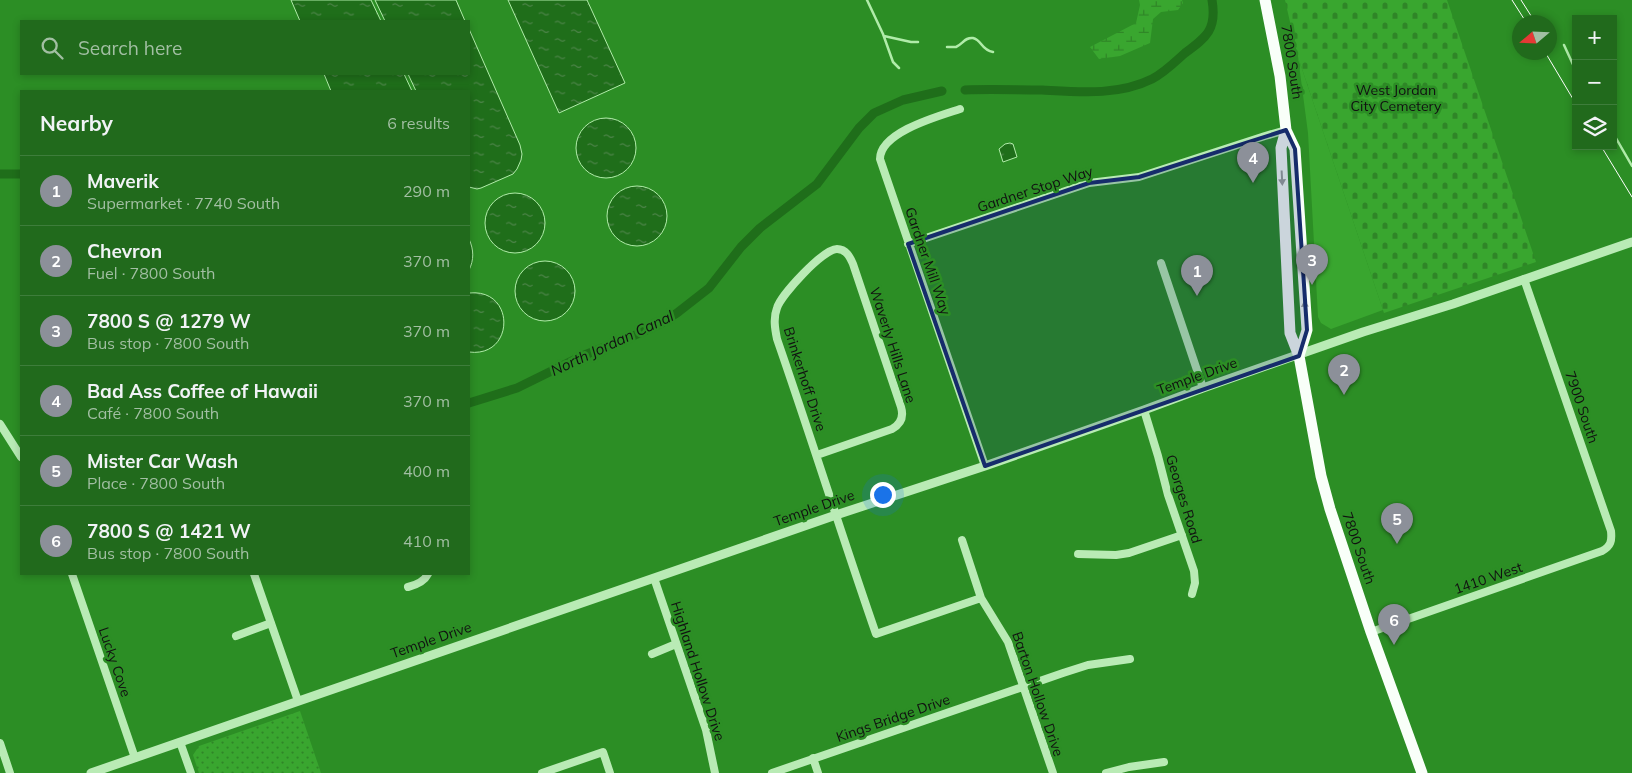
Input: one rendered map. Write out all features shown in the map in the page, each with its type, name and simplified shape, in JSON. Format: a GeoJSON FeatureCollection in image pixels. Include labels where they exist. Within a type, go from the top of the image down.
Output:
{"type":"FeatureCollection","features":[{"type":"Feature","properties":{"kind":"main road","name":"7800 South"},"geometry":{"type":"LineString","coordinates":[[1264,0],[1280,76],[1286,130],[1295,150],[1307,330],[1298,356]]}},
{"type":"Feature","properties":{"kind":"main road","name":"7800 South"},"geometry":{"type":"LineString","coordinates":[[1286,130],[1281,148],[1290,334],[1298,356],[1321,476],[1330,509],[1371,632],[1422,773]]}},
{"type":"Feature","properties":{"kind":"street","name":"Gardner Mill Way"},"geometry":{"type":"LineString","coordinates":[[960,109],[916,124],[886,143],[881,149],[881,164],[985,466]]}},
{"type":"Feature","properties":{"kind":"street","name":"Gardner Stop Way"},"geometry":{"type":"LineString","coordinates":[[908,244],[1089,182],[1139,177],[1286,130]]}},
{"type":"Feature","properties":{"kind":"street","name":"Temple Drive"},"geometry":{"type":"LineString","coordinates":[[91,773],[836,515],[985,466],[1203,388],[1632,242]]}},
{"type":"Feature","properties":{"kind":"street","name":"Brinkerhoff Drive"},"geometry":{"type":"LineString","coordinates":[[836,515],[777,339],[775,314],[780,300],[788,289],[824,254],[833,250],[842,250]]}},
{"type":"Feature","properties":{"kind":"street","name":"Waverly Hills Lane"},"geometry":{"type":"LineString","coordinates":[[817,455],[892,429],[901,422],[903,415],[853,264],[842,250]]}},
{"type":"Feature","properties":{"kind":"street"},"geometry":{"type":"LineString","coordinates":[[1161,263],[1203,388]]}},
{"type":"Feature","properties":{"kind":"street","name":"7900 South"},"geometry":{"type":"LineString","coordinates":[[1524,279],[1611,531],[1612,539],[1610,544]]}},
{"type":"Feature","properties":{"kind":"street","name":"Georges Road"},"geometry":{"type":"LineString","coordinates":[[1144,410],[1168,494],[1195,577],[1192,594]]}},
{"type":"Feature","properties":{"kind":"street"},"geometry":{"type":"LineString","coordinates":[[0,424],[20,455]]}},
{"type":"Feature","properties":{"kind":"street"},"geometry":{"type":"LineString","coordinates":[[836,515],[876,634],[982,598]]}},
{"type":"Feature","properties":{"kind":"street"},"geometry":{"type":"LineString","coordinates":[[1078,554],[1116,555],[1129,553],[1182,536]]}},
{"type":"Feature","properties":{"kind":"street","name":"Barton Hollow Drive"},"geometry":{"type":"LineString","coordinates":[[962,540],[982,598],[1008,642],[1053,773]]}},
{"type":"Feature","properties":{"kind":"street","name":"1410 West"},"geometry":{"type":"LineString","coordinates":[[1371,632],[1602,552],[1610,544]]}},
{"type":"Feature","properties":{"kind":"street","name":"Lucky Cove"},"geometry":{"type":"LineString","coordinates":[[72,575],[135,758]]}},
{"type":"Feature","properties":{"kind":"street"},"geometry":{"type":"LineString","coordinates":[[254,575],[298,701]]}},
{"type":"Feature","properties":{"kind":"street"},"geometry":{"type":"LineString","coordinates":[[408,587],[418,584],[428,575]]}},
{"type":"Feature","properties":{"kind":"street","name":"Highland Hollow Drive"},"geometry":{"type":"LineString","coordinates":[[654,578],[706,730],[716,773]]}},
{"type":"Feature","properties":{"kind":"street"},"geometry":{"type":"LineString","coordinates":[[236,636],[271,623]]}},
{"type":"Feature","properties":{"kind":"street"},"geometry":{"type":"LineString","coordinates":[[652,654],[676,644]]}},
{"type":"Feature","properties":{"kind":"street","name":"Kings Bridge Drive"},"geometry":{"type":"LineString","coordinates":[[772,773],[1022,686],[1088,665],[1130,659]]}},
{"type":"Feature","properties":{"kind":"street"},"geometry":{"type":"LineString","coordinates":[[180,742],[191,773]]}},
{"type":"Feature","properties":{"kind":"street"},"geometry":{"type":"LineString","coordinates":[[0,743],[10,773]]}},
{"type":"Feature","properties":{"kind":"street"},"geometry":{"type":"LineString","coordinates":[[542,773],[602,752],[610,773]]}},
{"type":"Feature","properties":{"kind":"street"},"geometry":{"type":"LineString","coordinates":[[813,758],[818,773]]}},
{"type":"Feature","properties":{"kind":"street"},"geometry":{"type":"LineString","coordinates":[[1106,773],[1129,767],[1164,762]]}},
{"type":"Feature","properties":{"kind":"highlighted area"},"geometry":{"type":"Polygon","coordinates":[[[1286,130],[1295,149],[1307,330],[1299,356],[985,466],[908,244],[1089,183],[1139,177],[1286,130]]]}},
{"type":"Feature","properties":{"kind":"green space"},"geometry":{"type":"Polygon","coordinates":[[[1139,0],[1182,0],[1183,3],[1178,10],[1161,12],[1153,19],[1150,43],[1120,56],[1099,59],[1090,47],[1136,23],[1140,5],[1139,0]]]}},
{"type":"Feature","properties":{"kind":"green space","name":"West Jordan City Cemetery"},"geometry":{"type":"Polygon","coordinates":[[[1285,0],[1447,0],[1536,262],[1384,313],[1298,57],[1285,0]]]}},
{"type":"Feature","properties":{"kind":"green space"},"geometry":{"type":"Polygon","coordinates":[[[1298,57],[1383,310],[1331,329],[1321,323],[1318,317],[1308,133],[1298,57]]]}},
{"type":"Feature","properties":{"kind":"green space"},"geometry":{"type":"Polygon","coordinates":[[[300,711],[321,773],[199,773],[193,755],[199,746],[300,711]]]}},
{"type":"Feature","properties":{"kind":"water"},"geometry":{"type":"Polygon","coordinates":[[[291,0],[371,0],[381,20],[300,20],[291,0]]]}},
{"type":"Feature","properties":{"kind":"water"},"geometry":{"type":"Polygon","coordinates":[[[375,0],[456,0],[465,20],[385,20],[375,0]]]}},
{"type":"Feature","properties":{"kind":"water"},"geometry":{"type":"Polygon","coordinates":[[[508,0],[587,0],[625,83],[559,113],[508,0]]]}},
{"type":"Feature","properties":{"kind":"water"},"geometry":{"type":"Polygon","coordinates":[[[470,31],[520,145],[521,160],[513,174],[481,188],[470,187],[470,90],[416,90],[408,75],[470,75],[470,31]]]}},
{"type":"Feature","properties":{"kind":"water"},"geometry":{"type":"Polygon","coordinates":[[[324,75],[404,75],[412,90],[331,90],[324,75]]]}},
{"type":"Feature","properties":{"kind":"water"},"geometry":{"type":"Polygon","coordinates":[[[606,118],[623,123],[631,131],[636,148],[631,165],[623,173],[606,178],[589,173],[581,165],[576,148],[581,131],[589,123],[606,118]]]}},
{"type":"Feature","properties":{"kind":"water"},"geometry":{"type":"Polygon","coordinates":[[[1005,144],[1013,144],[1017,157],[1003,162],[999,149],[1005,144]]]}},
{"type":"Feature","properties":{"kind":"water"},"geometry":{"type":"Polygon","coordinates":[[[637,186],[654,191],[662,199],[667,216],[662,233],[654,241],[637,246],[620,241],[612,233],[607,216],[612,199],[620,191],[637,186]]]}},
{"type":"Feature","properties":{"kind":"water"},"geometry":{"type":"Polygon","coordinates":[[[515,193],[532,198],[540,206],[545,223],[540,240],[532,248],[515,253],[498,248],[490,240],[485,223],[490,206],[498,198],[515,193]]]}},
{"type":"Feature","properties":{"kind":"water"},"geometry":{"type":"Polygon","coordinates":[[[470,242],[473,255],[470,267],[470,242]]]}},
{"type":"Feature","properties":{"kind":"water"},"geometry":{"type":"Polygon","coordinates":[[[545,261],[562,266],[570,274],[575,291],[570,308],[562,316],[545,321],[528,316],[520,308],[515,291],[520,274],[528,266],[545,261]]]}},
{"type":"Feature","properties":{"kind":"water"},"geometry":{"type":"Polygon","coordinates":[[[470,293],[484,294],[495,301],[502,311],[504,323],[502,335],[495,345],[484,351],[470,352],[470,293]]]}},
{"type":"Feature","properties":{"kind":"waterway"},"geometry":{"type":"LineString","coordinates":[[867,0],[883,34],[893,62],[899,68]]}},
{"type":"Feature","properties":{"kind":"waterway","name":"North Jordan Canal"},"geometry":{"type":"LineString","coordinates":[[965,90],[1098,92],[1139,84],[1161,74],[1205,37],[1213,18],[1212,0]]}},
{"type":"Feature","properties":{"kind":"waterway"},"geometry":{"type":"LineString","coordinates":[[884,36],[918,42]]}},
{"type":"Feature","properties":{"kind":"waterway"},"geometry":{"type":"LineString","coordinates":[[947,47],[956,47],[966,40],[973,38],[986,49],[993,52]]}},
{"type":"Feature","properties":{"kind":"waterway"},"geometry":{"type":"LineString","coordinates":[[1564,45],[1572,62]]}},
{"type":"Feature","properties":{"kind":"waterway","name":"North Jordan Canal"},"geometry":{"type":"LineString","coordinates":[[470,403],[517,388],[582,356],[660,324],[677,313],[709,288],[741,247],[760,228],[817,184],[859,128],[874,113],[903,100],[942,91]]}},
{"type":"Feature","properties":{"kind":"waterway"},"geometry":{"type":"LineString","coordinates":[[1617,140],[1632,166]]}},
{"type":"Feature","properties":{"kind":"waterway","name":"North Jordan Canal"},"geometry":{"type":"LineString","coordinates":[[0,174],[20,174]]}},
{"type":"Feature","properties":{"kind":"tram line"},"geometry":{"type":"LineString","coordinates":[[1512,0],[1522,15]]}},
{"type":"Feature","properties":{"kind":"tram line"},"geometry":{"type":"LineString","coordinates":[[1521,0],[1531,15]]}},
{"type":"Feature","properties":{"kind":"tram line"},"geometry":{"type":"LineString","coordinates":[[1550,60],[1572,97]]}},
{"type":"Feature","properties":{"kind":"tram line"},"geometry":{"type":"LineString","coordinates":[[1603,150],[1632,197]]}},
{"type":"Feature","properties":{"kind":"place","name":"Bad Ass Coffee of Hawaii"},"geometry":{"type":"Point","coordinates":[1253,183]}},
{"type":"Feature","properties":{"kind":"place","name":"7800 S @ 1279 W"},"geometry":{"type":"Point","coordinates":[1312,285]}},
{"type":"Feature","properties":{"kind":"place","name":"Maverik"},"geometry":{"type":"Point","coordinates":[1197,296]}},
{"type":"Feature","properties":{"kind":"place","name":"Chevron"},"geometry":{"type":"Point","coordinates":[1344,395]}},
{"type":"Feature","properties":{"kind":"place","name":"Mister Car Wash"},"geometry":{"type":"Point","coordinates":[1397,544]}},
{"type":"Feature","properties":{"kind":"place","name":"7800 S @ 1421 W"},"geometry":{"type":"Point","coordinates":[1394,645]}}]}
